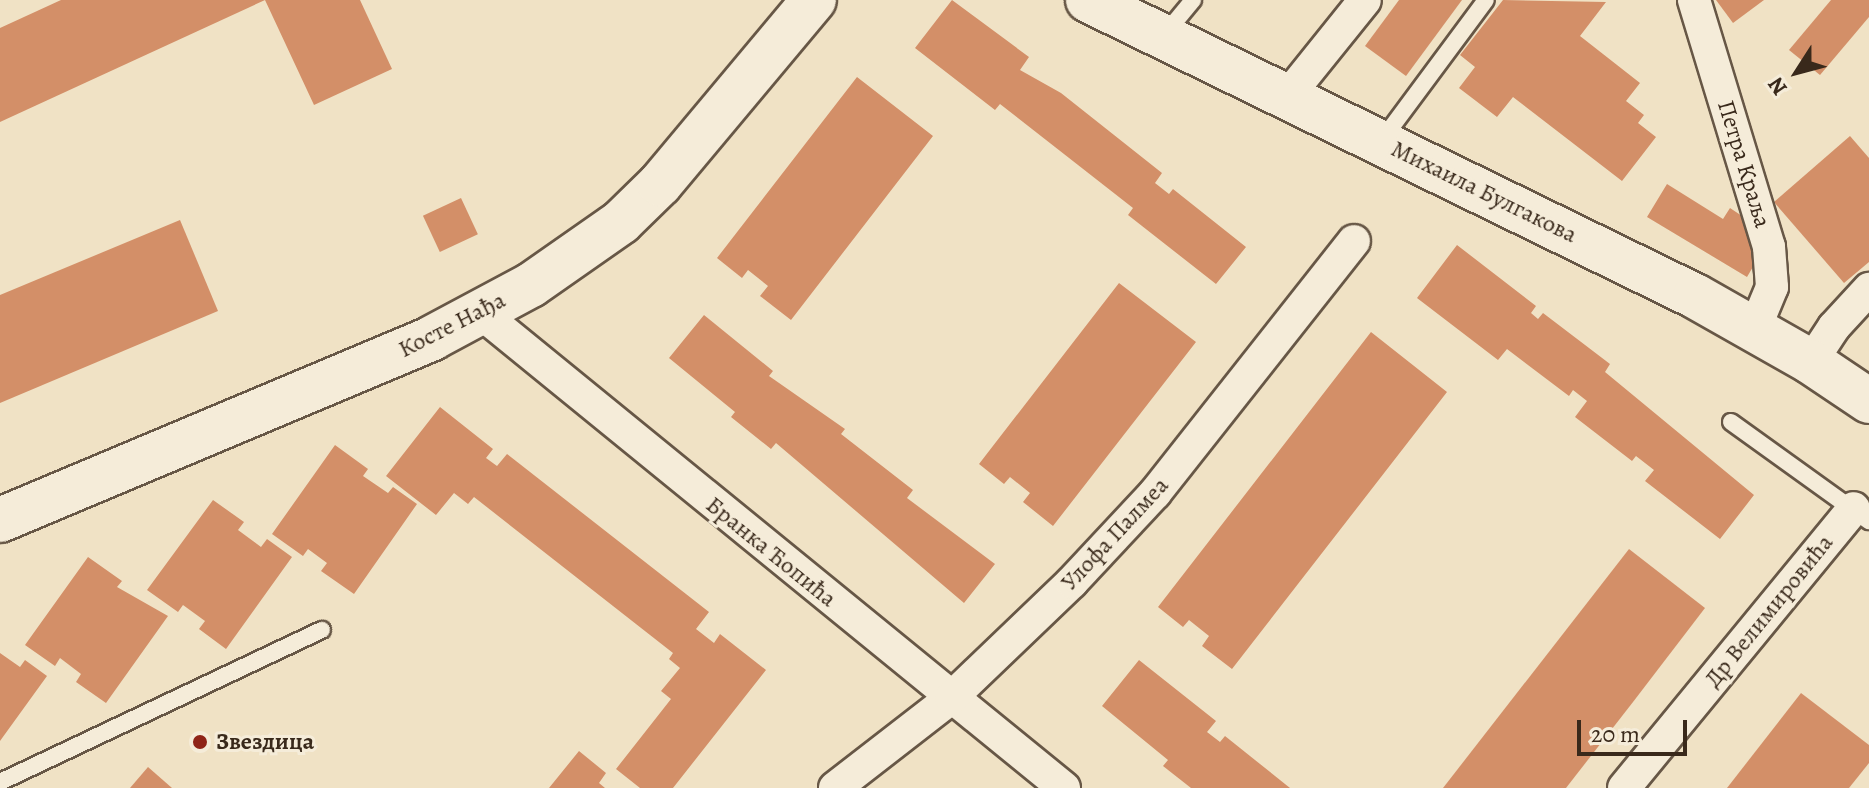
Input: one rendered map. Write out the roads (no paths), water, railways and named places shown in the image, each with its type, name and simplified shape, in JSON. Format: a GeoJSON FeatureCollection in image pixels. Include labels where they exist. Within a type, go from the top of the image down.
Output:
{"type":"FeatureCollection","features":[{"type":"Feature","properties":{"kind":"street","name":"Косте Нађа"},"geometry":{"type":"LineString","coordinates":[[0,520],[432,338],[481,313],[621,222],[660,184],[814,0]]}},
{"type":"Feature","properties":{"kind":"street","name":"Михаила Булгакова"},"geometry":{"type":"LineString","coordinates":[[1088,0],[1381,141],[1755,328],[1869,401]]}},
{"type":"Feature","properties":{"kind":"street"},"geometry":{"type":"LineString","coordinates":[[1287,97],[1365,0]]}},
{"type":"Feature","properties":{"kind":"street","name":"Петра Краља"},"geometry":{"type":"LineString","coordinates":[[1694,0],[1769,247],[1772,287],[1755,328]]}},
{"type":"Feature","properties":{"kind":"street","name":"Улофа Палмеа"},"geometry":{"type":"LineString","coordinates":[[835,788],[951,698],[1072,582],[1155,493],[1354,241]]}},
{"type":"Feature","properties":{"kind":"street"},"geometry":{"type":"LineString","coordinates":[[1811,362],[1834,327],[1869,289]]}},
{"type":"Feature","properties":{"kind":"street","name":"Бранка Ћопића"},"geometry":{"type":"LineString","coordinates":[[481,313],[1064,788]]}},
{"type":"Feature","properties":{"kind":"street","name":"Др Велимировића"},"geometry":{"type":"LineString","coordinates":[[1624,788],[1861,514]]}},
{"type":"Feature","properties":{"kind":"lane"},"geometry":{"type":"LineString","coordinates":[[1163,36],[1193,0]]}},
{"type":"Feature","properties":{"kind":"lane"},"geometry":{"type":"LineString","coordinates":[[1381,141],[1486,0]]}},
{"type":"Feature","properties":{"kind":"lane"},"geometry":{"type":"LineString","coordinates":[[1731,422],[1861,514]]}},
{"type":"Feature","properties":{"kind":"lane"},"geometry":{"type":"LineString","coordinates":[[0,782],[322,630]]}},
{"type":"Feature","properties":{"kind":"place","name":"Звездица"},"geometry":{"type":"Point","coordinates":[200,742]}}]}
